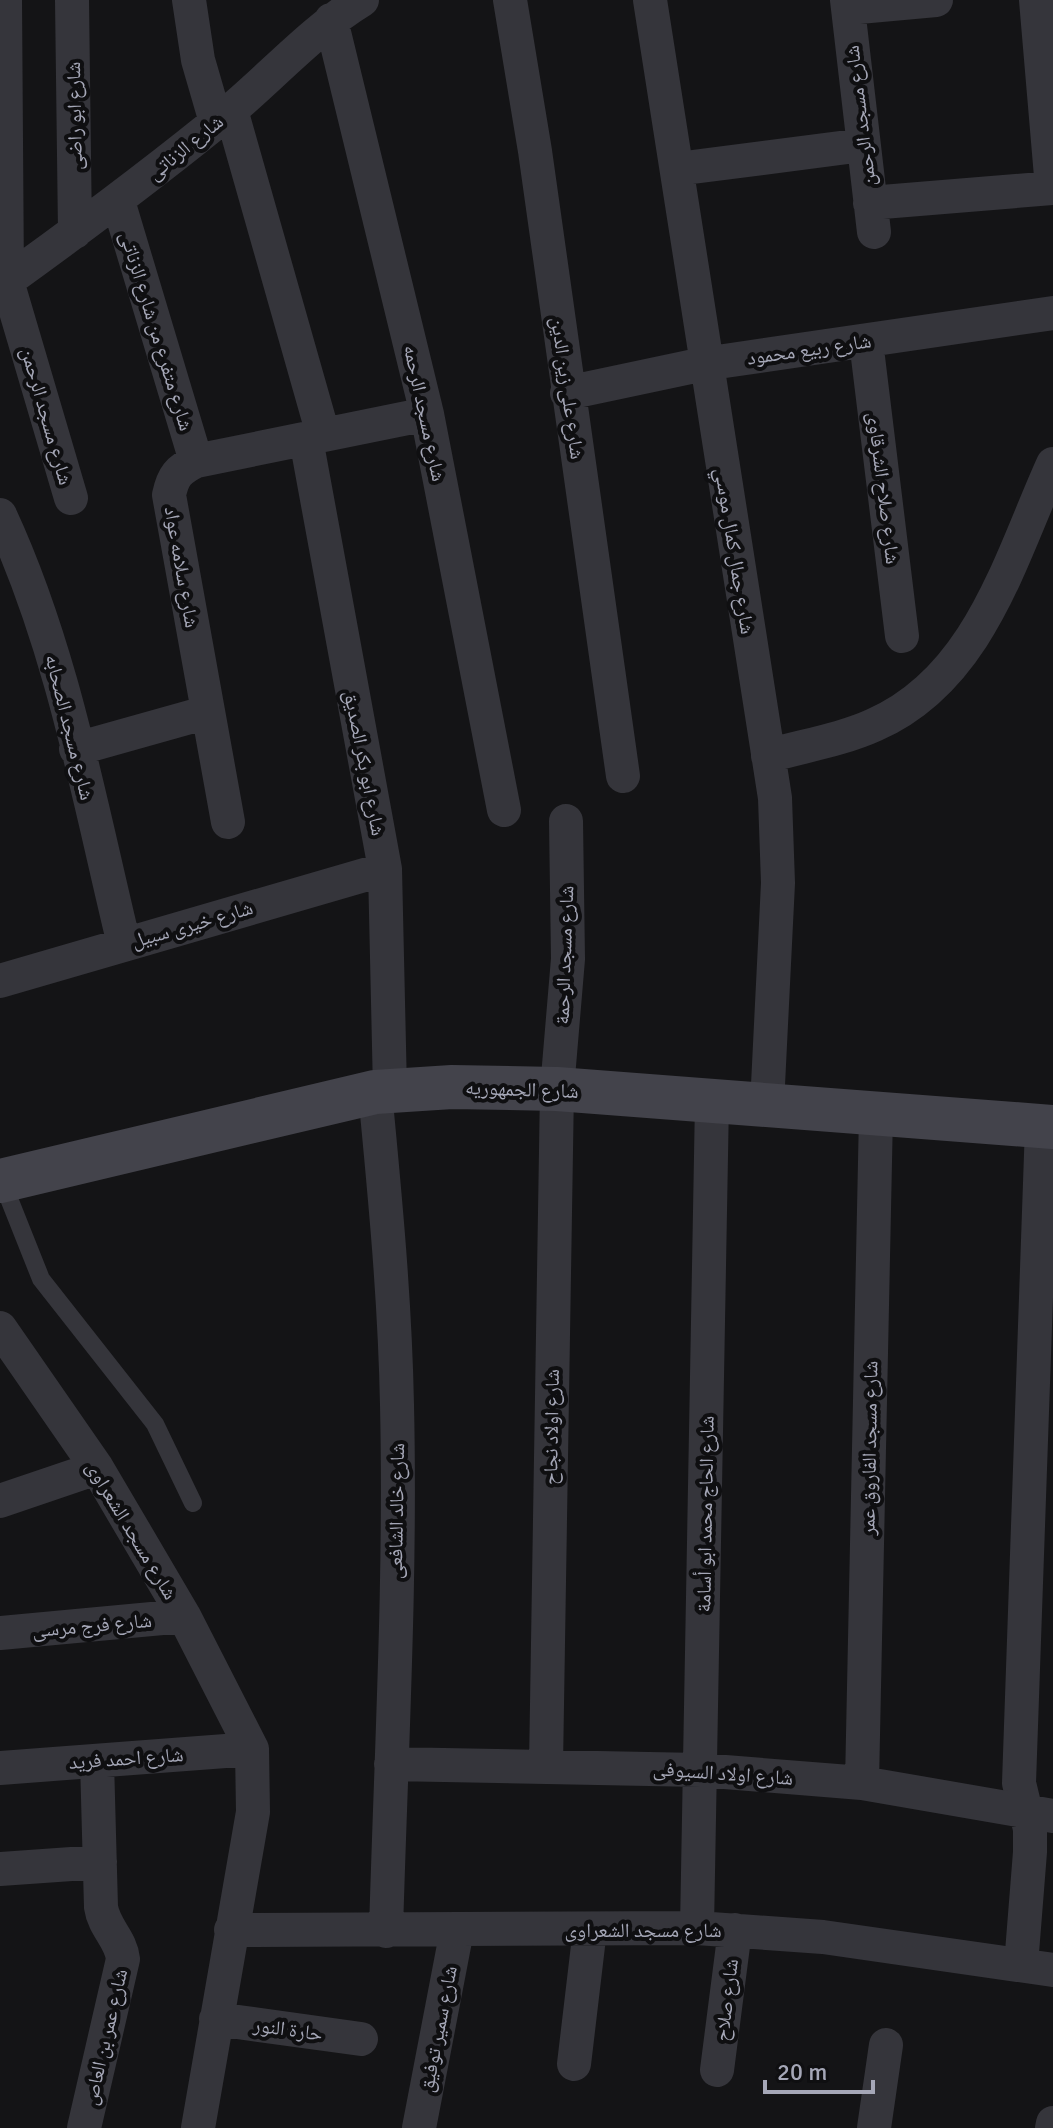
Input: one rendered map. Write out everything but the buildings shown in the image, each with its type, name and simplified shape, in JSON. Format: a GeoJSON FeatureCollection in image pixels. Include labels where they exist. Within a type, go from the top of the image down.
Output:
{"type":"FeatureCollection","features":[{"type":"Feature","properties":{"kind":"main road","name":"شارع الجمهوريه"},"geometry":{"type":"LineString","coordinates":[[1,1181],[382,1091],[452,1087],[557,1089],[1047,1127]]}},
{"type":"Feature","properties":{"kind":"street","name":"شارع مسجد الرحمن"},"geometry":{"type":"LineString","coordinates":[[5,0],[4,283],[71,498]]}},
{"type":"Feature","properties":{"kind":"street","name":"شارع ابو راضى"},"geometry":{"type":"LineString","coordinates":[[72,0],[75,232]]}},
{"type":"Feature","properties":{"kind":"street","name":"شارع ابو بكر الصديق"},"geometry":{"type":"LineString","coordinates":[[189,0],[198,60],[224,116],[314,436],[385,869],[382,1091]]}},
{"type":"Feature","properties":{"kind":"street","name":"شارع الزناتى"},"geometry":{"type":"LineString","coordinates":[[4,283],[118,201],[224,116],[325,16],[362,0]]}},
{"type":"Feature","properties":{"kind":"street","name":"شارع على زين الدين"},"geometry":{"type":"LineString","coordinates":[[510,0],[537,166],[623,776]]}},
{"type":"Feature","properties":{"kind":"street","name":"شارع جمال كمال موسي"},"geometry":{"type":"LineString","coordinates":[[650,0],[779,841],[767,1105]]}},
{"type":"Feature","properties":{"kind":"street"},"geometry":{"type":"LineString","coordinates":[[847,4],[936,0]]}},
{"type":"Feature","properties":{"kind":"street"},"geometry":{"type":"LineString","coordinates":[[1036,0],[1053,188]]}},
{"type":"Feature","properties":{"kind":"street","name":"شارع مسجد الرحمن"},"geometry":{"type":"LineString","coordinates":[[847,4],[872,217],[1053,188]]}},
{"type":"Feature","properties":{"kind":"street","name":"شارع مسجد الرحمه"},"geometry":{"type":"LineString","coordinates":[[325,16],[427,414],[504,810]]}},
{"type":"Feature","properties":{"kind":"street"},"geometry":{"type":"LineString","coordinates":[[677,169],[863,145]]}},
{"type":"Feature","properties":{"kind":"street","name":"شارع متفرع من شارع الزناتى"},"geometry":{"type":"LineString","coordinates":[[118,201],[196,461]]}},
{"type":"Feature","properties":{"kind":"street","name":"شارع ربيع محمود"},"geometry":{"type":"LineString","coordinates":[[567,393],[704,364],[1053,313]]}},
{"type":"Feature","properties":{"kind":"street","name":"شارع صلاح الشرقاوى"},"geometry":{"type":"LineString","coordinates":[[866,341],[902,636]]}},
{"type":"Feature","properties":{"kind":"street"},"geometry":{"type":"LineString","coordinates":[[196,461],[427,414]]}},
{"type":"Feature","properties":{"kind":"street","name":"شارع سلامه عواد"},"geometry":{"type":"LineString","coordinates":[[196,461],[180,469],[172,478],[169,495],[228,822]]}},
{"type":"Feature","properties":{"kind":"street"},"geometry":{"type":"LineString","coordinates":[[768,756],[874,726],[910,704],[945,675],[973,639],[995,599],[1053,464]]}},
{"type":"Feature","properties":{"kind":"street","name":"شارع مسجد الصحابه"},"geometry":{"type":"LineString","coordinates":[[0,515],[38,608],[124,944]]}},
{"type":"Feature","properties":{"kind":"street"},"geometry":{"type":"LineString","coordinates":[[76,749],[208,712]]}},
{"type":"Feature","properties":{"kind":"street","name":"شارع مسجد الرحمة"},"geometry":{"type":"LineString","coordinates":[[557,1089],[568,959],[566,821]]}},
{"type":"Feature","properties":{"kind":"street","name":"شارع خيرى سبيل"},"geometry":{"type":"LineString","coordinates":[[0,981],[385,869]]}},
{"type":"Feature","properties":{"kind":"street","name":"شارع اولاد نجاح"},"geometry":{"type":"LineString","coordinates":[[546,1766],[557,1089]]}},
{"type":"Feature","properties":{"kind":"street","name":"شارع خالد الشافعى"},"geometry":{"type":"LineString","coordinates":[[382,1091],[397,1406],[386,1931]]}},
{"type":"Feature","properties":{"kind":"street","name":"شارع الحاج محمد ابو أسامة"},"geometry":{"type":"LineString","coordinates":[[697,1928],[712,1101]]}},
{"type":"Feature","properties":{"kind":"street","name":"شارع مسجد الفاروق عمر"},"geometry":{"type":"LineString","coordinates":[[862,1783],[876,1114]]}},
{"type":"Feature","properties":{"kind":"street"},"geometry":{"type":"LineString","coordinates":[[1037,1967],[1030,1852],[1039,1813],[1019,1783],[1040,1556],[1047,1127]]}},
{"type":"Feature","properties":{"kind":"street","name":"شارع مسجد الشعراوى"},"geometry":{"type":"LineString","coordinates":[[0,1328],[97,1468],[184,1616],[252,1749],[253,1812],[198,2128]]}},
{"type":"Feature","properties":{"kind":"street"},"geometry":{"type":"LineString","coordinates":[[0,1501],[97,1468]]}},
{"type":"Feature","properties":{"kind":"street","name":"شارع فرج مرسى"},"geometry":{"type":"LineString","coordinates":[[0,1633],[184,1616]]}},
{"type":"Feature","properties":{"kind":"street","name":"شارع احمد فريد"},"geometry":{"type":"LineString","coordinates":[[0,1768],[252,1749]]}},
{"type":"Feature","properties":{"kind":"street","name":"شارع عمر بن العاص"},"geometry":{"type":"LineString","coordinates":[[84,2128],[123,1959],[118,1941],[103,1917],[97,1761]]}},
{"type":"Feature","properties":{"kind":"street","name":"شارع اولاد السيوفى"},"geometry":{"type":"LineString","coordinates":[[391,1764],[700,1770],[862,1783],[1039,1813]]}},
{"type":"Feature","properties":{"kind":"street"},"geometry":{"type":"LineString","coordinates":[[0,1869],[100,1862]]}},
{"type":"Feature","properties":{"kind":"street","name":"شارع مسجد الشعراوى"},"geometry":{"type":"LineString","coordinates":[[231,1930],[697,1928],[823,1937],[1037,1967]]}},
{"type":"Feature","properties":{"kind":"street"},"geometry":{"type":"LineString","coordinates":[[574,2064],[590,1929]]}},
{"type":"Feature","properties":{"kind":"street","name":"شارع سمير توفيق"},"geometry":{"type":"LineString","coordinates":[[419,2128],[457,1930]]}},
{"type":"Feature","properties":{"kind":"street","name":"شارع صلاح"},"geometry":{"type":"LineString","coordinates":[[717,2070],[735,1930]]}},
{"type":"Feature","properties":{"kind":"street","name":"حارة النور"},"geometry":{"type":"LineString","coordinates":[[216,2019],[361,2039]]}},
{"type":"Feature","properties":{"kind":"street"},"geometry":{"type":"LineString","coordinates":[[874,2128],[886,2045]]}},
{"type":"Feature","properties":{"kind":"lane"},"geometry":{"type":"LineString","coordinates":[[1,1181],[41,1279],[155,1424],[193,1503]]}}]}
